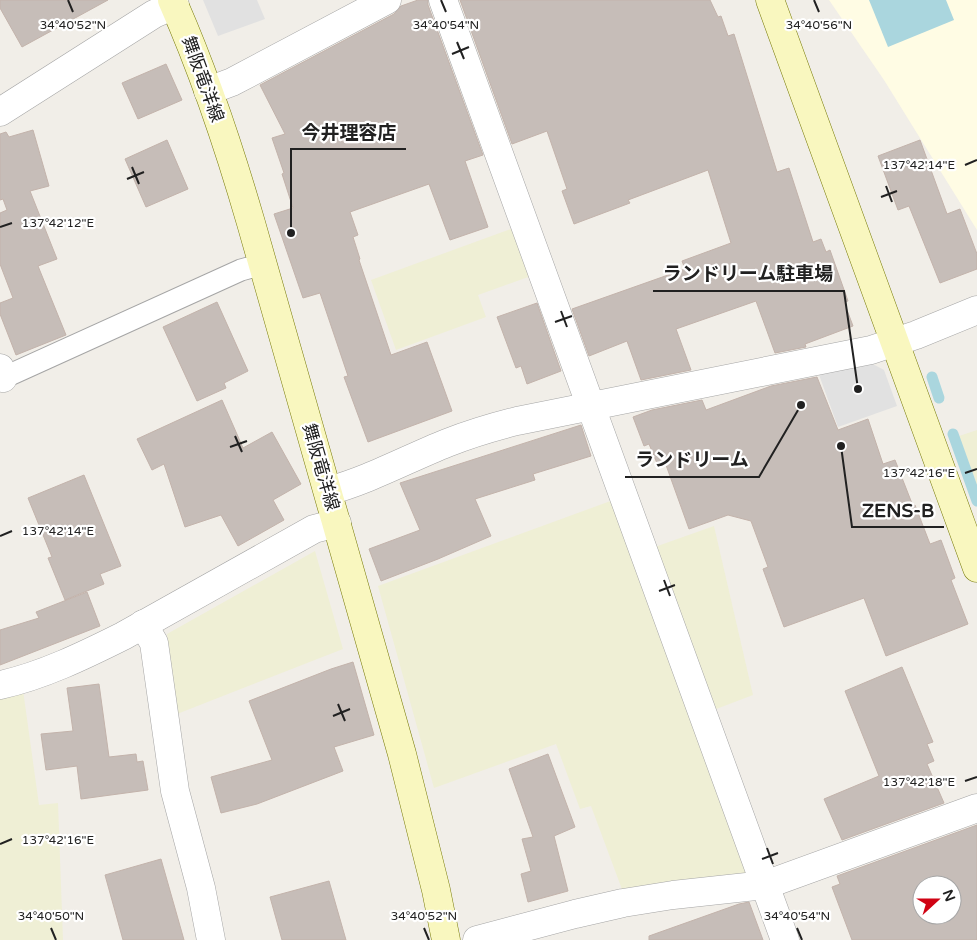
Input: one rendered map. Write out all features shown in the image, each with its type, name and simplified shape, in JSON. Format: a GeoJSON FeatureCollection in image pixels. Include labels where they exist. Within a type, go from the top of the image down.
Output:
{"type":"FeatureCollection","features":[{"type":"Feature","properties":{"kind":"main road"},"geometry":{"type":"LineString","coordinates":[[770,0],[977,568]]}},
{"type":"Feature","properties":{"kind":"main road","name":"舞阪竜洋線"},"geometry":{"type":"LineString","coordinates":[[174,3],[190,40],[233,161],[263,264],[402,754],[434,881],[446,940]]}},
{"type":"Feature","properties":{"kind":"street"},"geometry":{"type":"LineString","coordinates":[[208,91],[232,82],[387,0]]}},
{"type":"Feature","properties":{"kind":"street"},"geometry":{"type":"LineString","coordinates":[[443,0],[785,940]]}},
{"type":"Feature","properties":{"kind":"street"},"geometry":{"type":"LineString","coordinates":[[0,112],[174,3]]}},
{"type":"Feature","properties":{"kind":"street"},"geometry":{"type":"LineString","coordinates":[[328,491],[352,484],[447,443],[481,431],[517,421],[870,350],[916,335],[977,310]]}},
{"type":"Feature","properties":{"kind":"street"},"geometry":{"type":"LineString","coordinates":[[0,685],[31,676],[123,636],[314,530],[336,523]]}},
{"type":"Feature","properties":{"kind":"street"},"geometry":{"type":"LineString","coordinates":[[143,624],[154,643],[175,791],[201,888],[211,940]]}},
{"type":"Feature","properties":{"kind":"street"},"geometry":{"type":"LineString","coordinates":[[477,940],[624,903],[673,895],[765,885],[977,808]]}},
{"type":"Feature","properties":{"kind":"lane"},"geometry":{"type":"LineString","coordinates":[[2,374],[241,270],[263,264]]}},
{"type":"Feature","properties":{"kind":"shaded area"},"geometry":{"type":"Polygon","coordinates":[[[203,0],[257,0],[265,19],[218,36],[203,0]]]}},
{"type":"Feature","properties":{"kind":"shaded area"},"geometry":{"type":"Polygon","coordinates":[[[829,0],[977,0],[977,230],[884,80],[829,0]]]}},
{"type":"Feature","properties":{"kind":"shaded area"},"geometry":{"type":"Polygon","coordinates":[[[869,362],[884,370],[897,406],[838,427],[818,372],[869,362]]]}},
{"type":"Feature","properties":{"kind":"green space"},"geometry":{"type":"Polygon","coordinates":[[[516,227],[534,275],[478,295],[486,317],[396,350],[371,280],[516,227]]]}},
{"type":"Feature","properties":{"kind":"green space"},"geometry":{"type":"Polygon","coordinates":[[[977,430],[977,485],[959,436],[977,430]]]}},
{"type":"Feature","properties":{"kind":"green space"},"geometry":{"type":"Polygon","coordinates":[[[616,499],[749,867],[744,876],[623,892],[591,806],[580,809],[556,744],[434,788],[378,586],[616,499]]]}},
{"type":"Feature","properties":{"kind":"green space"},"geometry":{"type":"Polygon","coordinates":[[[714,526],[753,695],[711,711],[652,548],[714,526]]]}},
{"type":"Feature","properties":{"kind":"green space"},"geometry":{"type":"Polygon","coordinates":[[[315,551],[343,649],[177,714],[167,634],[315,551]]]}},
{"type":"Feature","properties":{"kind":"green space"},"geometry":{"type":"Polygon","coordinates":[[[23,690],[39,805],[58,803],[63,940],[0,940],[0,696],[23,690]]]}},
{"type":"Feature","properties":{"kind":"water"},"geometry":{"type":"Polygon","coordinates":[[[869,0],[946,0],[954,20],[888,47],[869,0]]]}},
{"type":"Feature","properties":{"kind":"building"},"geometry":{"type":"Polygon","coordinates":[[[0,0],[108,0],[22,47],[0,8],[0,0]]]}},
{"type":"Feature","properties":{"kind":"building"},"geometry":{"type":"Polygon","coordinates":[[[418,0],[428,0],[428,5],[483,155],[465,161],[488,227],[450,240],[429,184],[350,212],[358,235],[353,237],[359,260],[391,355],[427,342],[452,411],[368,442],[344,377],[348,376],[320,293],[303,298],[274,214],[293,208],[272,138],[285,134],[260,85],[394,14],[401,6],[418,0]]]}},
{"type":"Feature","properties":{"kind":"building"},"geometry":{"type":"Polygon","coordinates":[[[460,0],[710,0],[718,17],[721,16],[728,36],[734,34],[777,172],[789,168],[813,242],[821,239],[826,252],[830,250],[848,301],[844,302],[853,326],[805,344],[806,347],[775,353],[756,301],[676,329],[691,370],[641,380],[627,341],[589,356],[572,309],[685,269],[682,261],[731,243],[708,170],[628,200],[630,203],[574,224],[562,191],[567,189],[547,131],[512,144],[460,0]]]}},
{"type":"Feature","properties":{"kind":"building"},"geometry":{"type":"Polygon","coordinates":[[[166,64],[182,100],[138,119],[122,83],[166,64]]]}},
{"type":"Feature","properties":{"kind":"building"},"geometry":{"type":"Polygon","coordinates":[[[33,130],[49,186],[30,191],[57,259],[38,266],[66,335],[16,355],[0,314],[0,303],[13,298],[0,264],[0,213],[7,210],[3,199],[0,200],[0,134],[6,132],[9,137],[33,130]]]}},
{"type":"Feature","properties":{"kind":"building"},"geometry":{"type":"Polygon","coordinates":[[[167,140],[188,189],[146,207],[125,159],[167,140]]]}},
{"type":"Feature","properties":{"kind":"building"},"geometry":{"type":"Polygon","coordinates":[[[920,140],[947,214],[960,209],[977,254],[977,269],[940,283],[909,206],[898,210],[878,156],[920,140]]]}},
{"type":"Feature","properties":{"kind":"building"},"geometry":{"type":"Polygon","coordinates":[[[217,302],[248,371],[224,383],[226,388],[197,401],[163,327],[217,302]]]}},
{"type":"Feature","properties":{"kind":"building"},"geometry":{"type":"Polygon","coordinates":[[[537,303],[561,371],[527,384],[521,366],[516,368],[497,317],[537,303]]]}},
{"type":"Feature","properties":{"kind":"building"},"geometry":{"type":"Polygon","coordinates":[[[817,377],[838,430],[868,419],[883,464],[895,460],[930,544],[941,540],[955,578],[951,580],[968,624],[886,656],[864,598],[784,627],[763,569],[768,567],[751,521],[728,515],[689,529],[666,465],[659,468],[649,444],[644,446],[633,417],[652,410],[702,400],[706,410],[771,386],[817,377]]]}},
{"type":"Feature","properties":{"kind":"building"},"geometry":{"type":"Polygon","coordinates":[[[222,400],[243,448],[272,432],[301,484],[273,500],[284,520],[238,546],[221,515],[185,527],[164,464],[152,470],[137,439],[222,400]]]}},
{"type":"Feature","properties":{"kind":"building"},"geometry":{"type":"Polygon","coordinates":[[[581,425],[591,456],[533,474],[535,480],[475,499],[491,536],[381,581],[369,549],[420,530],[400,483],[581,425]]]}},
{"type":"Feature","properties":{"kind":"building"},"geometry":{"type":"Polygon","coordinates":[[[84,475],[121,566],[100,574],[104,584],[65,600],[48,558],[52,557],[28,498],[84,475]]]}},
{"type":"Feature","properties":{"kind":"building"},"geometry":{"type":"Polygon","coordinates":[[[87,592],[100,626],[0,665],[0,630],[39,618],[36,612],[87,592]]]}},
{"type":"Feature","properties":{"kind":"building"},"geometry":{"type":"Polygon","coordinates":[[[353,662],[374,735],[334,747],[343,771],[257,804],[221,813],[211,777],[272,760],[249,701],[353,662]]]}},
{"type":"Feature","properties":{"kind":"building"},"geometry":{"type":"Polygon","coordinates":[[[902,667],[933,742],[927,744],[934,761],[927,764],[944,803],[842,840],[824,799],[879,776],[845,691],[902,667]]]}},
{"type":"Feature","properties":{"kind":"building"},"geometry":{"type":"Polygon","coordinates":[[[99,684],[109,757],[136,754],[137,762],[143,761],[148,790],[81,799],[77,766],[46,770],[41,734],[73,731],[67,688],[99,684]]]}},
{"type":"Feature","properties":{"kind":"building"},"geometry":{"type":"Polygon","coordinates":[[[548,754],[575,827],[554,836],[568,891],[528,902],[521,874],[531,871],[522,839],[533,837],[509,769],[548,754]]]}},
{"type":"Feature","properties":{"kind":"building"},"geometry":{"type":"Polygon","coordinates":[[[977,825],[977,940],[852,940],[832,887],[840,884],[837,876],[977,825]]]}},
{"type":"Feature","properties":{"kind":"building"},"geometry":{"type":"Polygon","coordinates":[[[161,859],[184,940],[123,940],[105,875],[161,859]]]}},
{"type":"Feature","properties":{"kind":"building"},"geometry":{"type":"Polygon","coordinates":[[[329,881],[346,940],[282,940],[270,897],[329,881]]]}},
{"type":"Feature","properties":{"kind":"building"},"geometry":{"type":"Polygon","coordinates":[[[749,902],[763,940],[649,940],[649,936],[749,902]]]}},
{"type":"Feature","properties":{"kind":"waterway"},"geometry":{"type":"LineString","coordinates":[[932,377],[939,398]]}},
{"type":"Feature","properties":{"kind":"waterway"},"geometry":{"type":"LineString","coordinates":[[953,434],[977,501]]}},
{"type":"Feature","properties":{"kind":"place","name":"今井理容店"},"geometry":{"type":"Point","coordinates":[291,233]}},
{"type":"Feature","properties":{"kind":"place","name":"ランドリーム駐車場"},"geometry":{"type":"Point","coordinates":[858,389]}},
{"type":"Feature","properties":{"kind":"place","name":"ランドリーム"},"geometry":{"type":"Point","coordinates":[801,405]}},
{"type":"Feature","properties":{"kind":"place","name":"ZENS-B"},"geometry":{"type":"Point","coordinates":[841,446]}}]}
